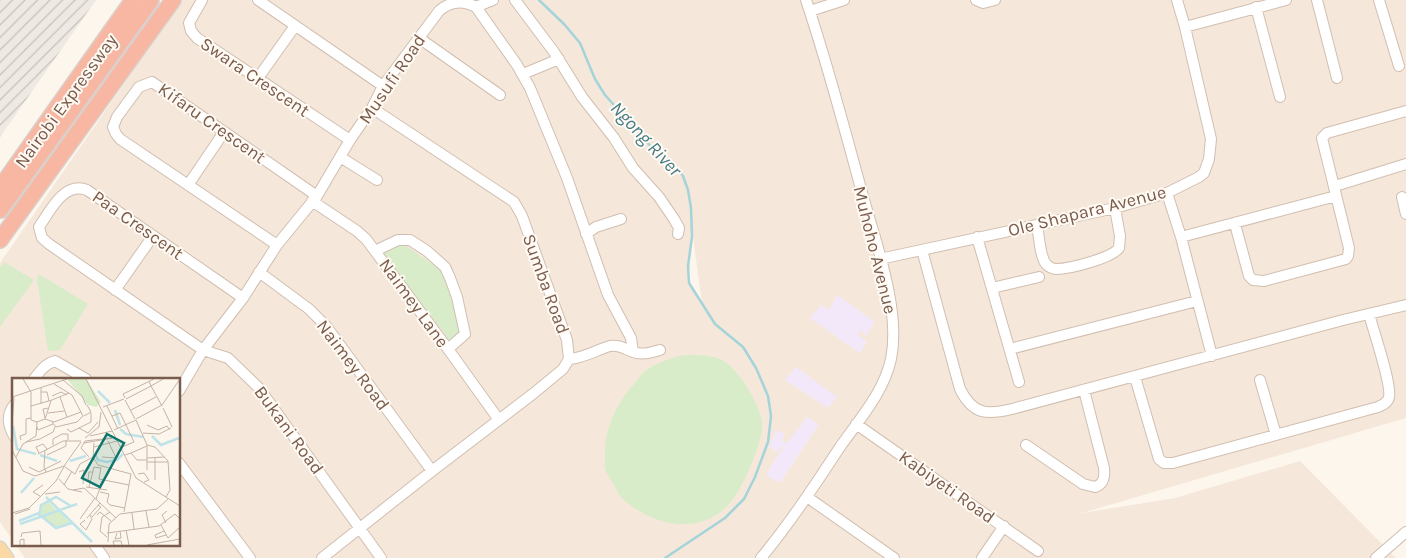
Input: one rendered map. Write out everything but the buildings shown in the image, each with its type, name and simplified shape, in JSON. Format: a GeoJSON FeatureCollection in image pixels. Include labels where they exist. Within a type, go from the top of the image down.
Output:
{"type":"FeatureCollection","features":[{"type":"Feature","properties":{"kind":"highway","name":"Nairobi Expressway"},"geometry":{"type":"LineString","coordinates":[[0,210],[151,0]]}},
{"type":"Feature","properties":{"kind":"highway","name":"Nairobi Expressway"},"geometry":{"type":"LineString","coordinates":[[0,225],[163,0]]}},
{"type":"Feature","properties":{"kind":"highway"},"geometry":{"type":"LineString","coordinates":[[0,240],[173,0]]}},
{"type":"Feature","properties":{"kind":"highway"},"geometry":{"type":"LineString","coordinates":[[0,188],[129,2]]}},
{"type":"Feature","properties":{"kind":"main road"},"geometry":{"type":"LineString","coordinates":[[0,548],[7,558]]}},
{"type":"Feature","properties":{"kind":"street","name":"Swara Crescent"},"geometry":{"type":"LineString","coordinates":[[202,0],[189,24],[191,31],[197,38],[350,140]]}},
{"type":"Feature","properties":{"kind":"street"},"geometry":{"type":"LineString","coordinates":[[258,0],[383,86]]}},
{"type":"Feature","properties":{"kind":"street"},"geometry":{"type":"LineString","coordinates":[[493,0],[476,7],[523,74],[535,99],[568,178],[608,295],[631,338],[633,352]]}},
{"type":"Feature","properties":{"kind":"street"},"geometry":{"type":"LineString","coordinates":[[516,0],[559,59],[582,97],[614,138],[622,153],[659,197],[677,223],[678,234]]}},
{"type":"Feature","properties":{"kind":"street","name":"Muhoho Avenue"},"geometry":{"type":"LineString","coordinates":[[761,558],[807,497],[874,397],[888,370],[891,359],[893,324],[880,259],[824,54],[806,0]]}},
{"type":"Feature","properties":{"kind":"street"},"geometry":{"type":"LineString","coordinates":[[810,12],[844,0]]}},
{"type":"Feature","properties":{"kind":"street"},"geometry":{"type":"LineString","coordinates":[[976,0],[983,3],[995,0]]}},
{"type":"Feature","properties":{"kind":"street","name":"Ole Shapara Avenue"},"geometry":{"type":"LineString","coordinates":[[880,259],[1115,208],[1167,193],[1199,177],[1206,167],[1211,139],[1186,27],[1177,0]]}},
{"type":"Feature","properties":{"kind":"street"},"geometry":{"type":"LineString","coordinates":[[1186,27],[1286,0]]}},
{"type":"Feature","properties":{"kind":"street"},"geometry":{"type":"LineString","coordinates":[[1317,0],[1337,78]]}},
{"type":"Feature","properties":{"kind":"street"},"geometry":{"type":"LineString","coordinates":[[1379,0],[1399,66]]}},
{"type":"Feature","properties":{"kind":"street","name":"Musufi Road"},"geometry":{"type":"LineString","coordinates":[[180,388],[203,350],[243,298],[277,245],[315,198],[372,108],[383,86],[439,11],[447,3],[455,1],[467,1],[476,7]]}},
{"type":"Feature","properties":{"kind":"street"},"geometry":{"type":"LineString","coordinates":[[1256,7],[1280,97]]}},
{"type":"Feature","properties":{"kind":"street"},"geometry":{"type":"LineString","coordinates":[[258,78],[295,26]]}},
{"type":"Feature","properties":{"kind":"street"},"geometry":{"type":"LineString","coordinates":[[419,38],[500,95]]}},
{"type":"Feature","properties":{"kind":"street"},"geometry":{"type":"LineString","coordinates":[[523,74],[559,59]]}},
{"type":"Feature","properties":{"kind":"street","name":"Kifaru Crescent"},"geometry":{"type":"LineString","coordinates":[[277,245],[120,139],[113,128],[117,117],[139,88],[152,82],[315,198]]}},
{"type":"Feature","properties":{"kind":"street","name":"Sumba Road"},"geometry":{"type":"LineString","coordinates":[[322,558],[559,372],[569,359],[567,340],[522,216],[514,202],[372,108]]}},
{"type":"Feature","properties":{"kind":"street"},"geometry":{"type":"LineString","coordinates":[[1235,224],[1250,276],[1253,280],[1264,281],[1343,260],[1348,257],[1349,248],[1322,140],[1324,135],[1331,132],[1406,111]]}},
{"type":"Feature","properties":{"kind":"street"},"geometry":{"type":"LineString","coordinates":[[188,185],[224,132]]}},
{"type":"Feature","properties":{"kind":"street"},"geometry":{"type":"LineString","coordinates":[[340,156],[377,180]]}},
{"type":"Feature","properties":{"kind":"street"},"geometry":{"type":"LineString","coordinates":[[1181,237],[1235,224],[1336,191],[1406,164]]}},
{"type":"Feature","properties":{"kind":"street","name":"Paa Crescent"},"geometry":{"type":"LineString","coordinates":[[203,350],[42,238],[39,227],[57,201],[67,190],[80,187],[87,190],[243,298]]}},
{"type":"Feature","properties":{"kind":"street"},"geometry":{"type":"LineString","coordinates":[[1167,193],[1181,237],[1212,356]]}},
{"type":"Feature","properties":{"kind":"street"},"geometry":{"type":"LineString","coordinates":[[1402,196],[1406,214]]}},
{"type":"Feature","properties":{"kind":"street","name":"Naimey Lane"},"geometry":{"type":"LineString","coordinates":[[315,198],[358,232],[375,251],[499,420]]}},
{"type":"Feature","properties":{"kind":"street"},"geometry":{"type":"LineString","coordinates":[[1037,225],[1045,262],[1052,269],[1067,267],[1116,252],[1119,248],[1120,236],[1115,208]]}},
{"type":"Feature","properties":{"kind":"street"},"geometry":{"type":"LineString","coordinates":[[586,234],[596,227],[621,219]]}},
{"type":"Feature","properties":{"kind":"street"},"geometry":{"type":"LineString","coordinates":[[115,290],[153,236]]}},
{"type":"Feature","properties":{"kind":"street"},"geometry":{"type":"LineString","coordinates":[[977,237],[1019,382]]}},
{"type":"Feature","properties":{"kind":"street"},"geometry":{"type":"LineString","coordinates":[[375,251],[398,240],[410,240],[445,267],[457,297],[465,334],[448,349]]}},
{"type":"Feature","properties":{"kind":"street"},"geometry":{"type":"LineString","coordinates":[[922,250],[960,389],[971,405],[980,412],[993,414],[1406,305]]}},
{"type":"Feature","properties":{"kind":"street","name":"Naimey Road"},"geometry":{"type":"LineString","coordinates":[[260,272],[309,308],[326,326],[432,471]]}},
{"type":"Feature","properties":{"kind":"street"},"geometry":{"type":"LineString","coordinates":[[992,288],[1039,276]]}},
{"type":"Feature","properties":{"kind":"street"},"geometry":{"type":"LineString","coordinates":[[1010,349],[1197,301]]}},
{"type":"Feature","properties":{"kind":"street"},"geometry":{"type":"LineString","coordinates":[[1135,377],[1157,454],[1164,464],[1173,463],[1378,407],[1386,402],[1389,396],[1387,381],[1369,314]]}},
{"type":"Feature","properties":{"kind":"street"},"geometry":{"type":"LineString","coordinates":[[569,359],[580,358],[610,346],[618,346],[644,354],[660,350]]}},
{"type":"Feature","properties":{"kind":"street","name":"Bukani Road"},"geometry":{"type":"LineString","coordinates":[[203,350],[228,358],[259,388],[381,558]]}},
{"type":"Feature","properties":{"kind":"street"},"geometry":{"type":"LineString","coordinates":[[35,378],[42,368],[55,361],[84,378]]}},
{"type":"Feature","properties":{"kind":"street"},"geometry":{"type":"LineString","coordinates":[[1260,380],[1276,435]]}},
{"type":"Feature","properties":{"kind":"street"},"geometry":{"type":"LineString","coordinates":[[1026,445],[1083,484],[1095,487],[1102,483],[1104,468],[1084,390]]}},
{"type":"Feature","properties":{"kind":"street"},"geometry":{"type":"LineString","coordinates":[[4,424],[12,408]]}},
{"type":"Feature","properties":{"kind":"street","name":"Kabiyeti Road"},"geometry":{"type":"LineString","coordinates":[[856,424],[1038,551]]}},
{"type":"Feature","properties":{"kind":"street"},"geometry":{"type":"LineString","coordinates":[[180,464],[250,558]]}},
{"type":"Feature","properties":{"kind":"street"},"geometry":{"type":"LineString","coordinates":[[807,497],[894,558]]}},
{"type":"Feature","properties":{"kind":"street"},"geometry":{"type":"LineString","coordinates":[[982,558],[1004,526]]}},
{"type":"Feature","properties":{"kind":"street"},"geometry":{"type":"LineString","coordinates":[[1376,558],[1406,532]]}},
{"type":"Feature","properties":{"kind":"street"},"geometry":{"type":"LineString","coordinates":[[95,546],[104,558]]}},
{"type":"Feature","properties":{"kind":"shaded area"},"geometry":{"type":"Polygon","coordinates":[[[0,0],[96,0],[0,137],[0,0]]]}},
{"type":"Feature","properties":{"kind":"shaded area"},"geometry":{"type":"Polygon","coordinates":[[[182,0],[1406,0],[1406,418],[1082,513],[1175,498],[1300,461],[1396,558],[25,558],[16,546],[180,546],[180,378],[12,378],[12,539],[0,522],[0,263],[182,0]],[[691,228],[689,283],[702,304],[692,229],[691,228]]]}},
{"type":"Feature","properties":{"kind":"shaded area"},"geometry":{"type":"Polygon","coordinates":[[[837,295],[875,322],[866,336],[860,331],[857,334],[867,342],[860,353],[810,318],[821,305],[829,310],[837,295]]]}},
{"type":"Feature","properties":{"kind":"shaded area"},"geometry":{"type":"Polygon","coordinates":[[[796,367],[837,397],[828,408],[785,380],[796,367]]]}},
{"type":"Feature","properties":{"kind":"shaded area"},"geometry":{"type":"Polygon","coordinates":[[[807,417],[819,424],[780,483],[766,475],[783,447],[781,446],[777,452],[769,447],[776,430],[785,434],[782,440],[787,443],[807,417]]]}},
{"type":"Feature","properties":{"kind":"green space"},"geometry":{"type":"Polygon","coordinates":[[[400,242],[444,272],[462,335],[449,341],[444,332],[392,268],[375,251],[400,242]]]}},
{"type":"Feature","properties":{"kind":"green space"},"geometry":{"type":"Polygon","coordinates":[[[4,262],[34,280],[0,327],[0,268],[4,262]]]}},
{"type":"Feature","properties":{"kind":"green space"},"geometry":{"type":"Polygon","coordinates":[[[39,274],[88,304],[60,350],[48,351],[37,280],[39,274]]]}},
{"type":"Feature","properties":{"kind":"green space"},"geometry":{"type":"Polygon","coordinates":[[[683,355],[714,357],[730,366],[753,397],[762,422],[755,455],[732,501],[711,518],[698,523],[685,524],[658,520],[634,507],[620,496],[605,469],[605,447],[609,427],[622,399],[646,370],[661,362],[683,355]]]}},
{"type":"Feature","properties":{"kind":"waterway","name":"Ngong River"},"geometry":{"type":"LineString","coordinates":[[539,0],[564,24],[580,43],[595,79],[605,95],[653,149],[671,161],[683,176],[691,208],[692,237],[688,266],[689,283],[715,324],[743,347],[756,368],[768,396],[771,416],[768,442],[755,477],[744,499],[725,518],[665,558]]}}]}
